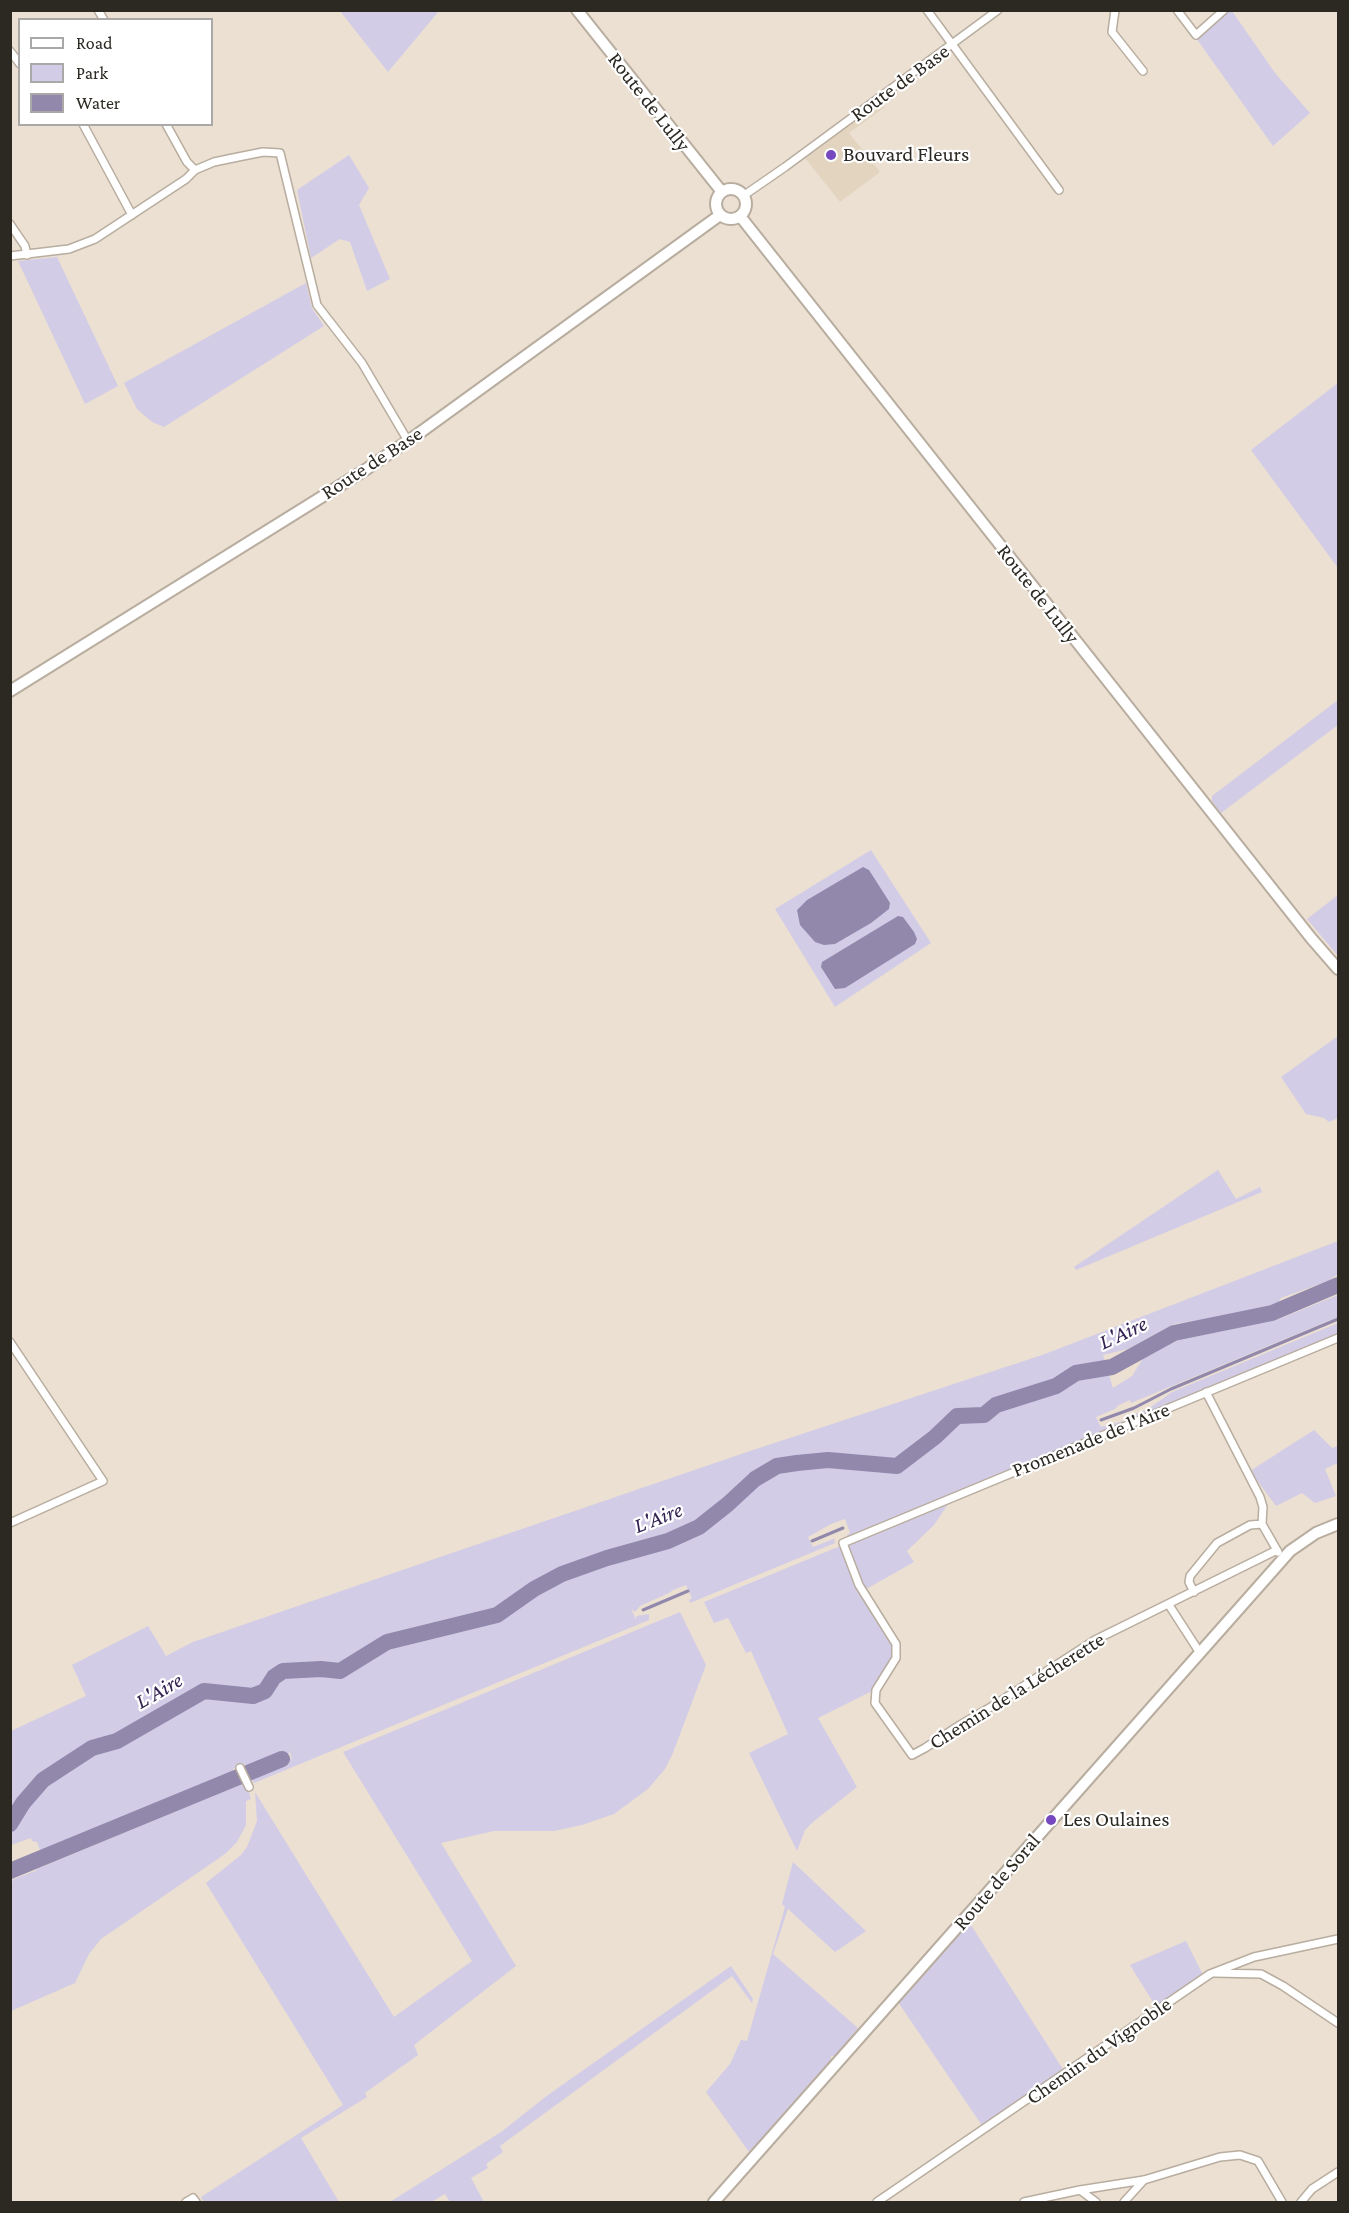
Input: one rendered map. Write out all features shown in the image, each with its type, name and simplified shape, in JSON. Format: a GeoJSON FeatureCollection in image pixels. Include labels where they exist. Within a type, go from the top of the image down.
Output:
{"type":"FeatureCollection","features":[{"type":"Feature","properties":{"kind":"main road","name":"Route de Lully"},"geometry":{"type":"LineString","coordinates":[[577,10],[722,192]]}},
{"type":"Feature","properties":{"kind":"main road"},"geometry":{"type":"LineString","coordinates":[[731,190],[743,196],[746,205],[740,216],[729,219],[720,215],[716,200],[722,192],[731,190]]}},
{"type":"Feature","properties":{"kind":"main road","name":"Route de Base"},"geometry":{"type":"LineString","coordinates":[[10,691],[408,441],[720,215]]}},
{"type":"Feature","properties":{"kind":"main road","name":"Route de Lully"},"geometry":{"type":"LineString","coordinates":[[740,216],[1238,846],[1338,969]]}},
{"type":"Feature","properties":{"kind":"main road","name":"Route de Soral"},"geometry":{"type":"LineString","coordinates":[[714,2202],[1200,1653],[1280,1554],[1307,1538],[1338,1524]]}},
{"type":"Feature","properties":{"kind":"street"},"geometry":{"type":"LineString","coordinates":[[927,10],[1059,190]]}},
{"type":"Feature","properties":{"kind":"street","name":"Route de Base"},"geometry":{"type":"LineString","coordinates":[[743,196],[998,10]]}},
{"type":"Feature","properties":{"kind":"street"},"geometry":{"type":"LineString","coordinates":[[1115,10],[1112,32],[1143,71]]}},
{"type":"Feature","properties":{"kind":"street"},"geometry":{"type":"LineString","coordinates":[[1177,10],[1196,35],[1224,10]]}},
{"type":"Feature","properties":{"kind":"street"},"geometry":{"type":"LineString","coordinates":[[84,126],[132,215]]}},
{"type":"Feature","properties":{"kind":"street"},"geometry":{"type":"LineString","coordinates":[[167,126],[195,170]]}},
{"type":"Feature","properties":{"kind":"street"},"geometry":{"type":"LineString","coordinates":[[10,256],[58,251],[104,234],[186,179],[195,170],[214,162],[263,152],[280,153],[316,304],[362,363],[408,441]]}},
{"type":"Feature","properties":{"kind":"street"},"geometry":{"type":"LineString","coordinates":[[10,224],[25,246],[27,255]]}},
{"type":"Feature","properties":{"kind":"street","name":"Promenade de l'Aire"},"geometry":{"type":"LineString","coordinates":[[843,1542],[1338,1338]]}},
{"type":"Feature","properties":{"kind":"street"},"geometry":{"type":"LineString","coordinates":[[10,1341],[103,1481],[10,1522]]}},
{"type":"Feature","properties":{"kind":"street"},"geometry":{"type":"LineString","coordinates":[[1206,1392],[1260,1497],[1263,1507],[1262,1524],[1280,1554]]}},
{"type":"Feature","properties":{"kind":"street"},"geometry":{"type":"LineString","coordinates":[[1194,1592],[1189,1582],[1190,1576],[1217,1543],[1250,1525],[1262,1524]]}},
{"type":"Feature","properties":{"kind":"street","name":"Chemin de la Lécherette"},"geometry":{"type":"LineString","coordinates":[[843,1542],[859,1585],[896,1644],[896,1658],[876,1690],[875,1704],[912,1755],[1095,1640],[1280,1554]]}},
{"type":"Feature","properties":{"kind":"street"},"geometry":{"type":"LineString","coordinates":[[1169,1605],[1200,1653]]}},
{"type":"Feature","properties":{"kind":"street"},"geometry":{"type":"LineString","coordinates":[[240,1768],[248,1785]]}},
{"type":"Feature","properties":{"kind":"street","name":"Chemin du Vignoble"},"geometry":{"type":"LineString","coordinates":[[877,2202],[1213,1973],[1254,1956],[1338,1939]]}},
{"type":"Feature","properties":{"kind":"street"},"geometry":{"type":"LineString","coordinates":[[1213,1973],[1261,1974],[1338,2023]]}},
{"type":"Feature","properties":{"kind":"street"},"geometry":{"type":"LineString","coordinates":[[1024,2202],[1144,2180],[1220,2157],[1240,2155],[1258,2161],[1282,2202]]}},
{"type":"Feature","properties":{"kind":"street"},"geometry":{"type":"LineString","coordinates":[[1301,2202],[1312,2189],[1338,2172]]}},
{"type":"Feature","properties":{"kind":"street"},"geometry":{"type":"LineString","coordinates":[[1124,2202],[1144,2180]]}},
{"type":"Feature","properties":{"kind":"street"},"geometry":{"type":"LineString","coordinates":[[1080,2190],[1096,2202]]}},
{"type":"Feature","properties":{"kind":"street"},"geometry":{"type":"LineString","coordinates":[[186,2202],[195,2200]]}},
{"type":"Feature","properties":{"kind":"shaded area"},"geometry":{"type":"Polygon","coordinates":[[[881,102],[885,107],[849,133],[880,172],[840,202],[805,158],[881,102]]]}},
{"type":"Feature","properties":{"kind":"green space"},"geometry":{"type":"Polygon","coordinates":[[[340,11],[439,11],[388,72],[340,11]]]}},
{"type":"Feature","properties":{"kind":"green space"},"geometry":{"type":"Polygon","coordinates":[[[1229,11],[1232,11],[1275,73],[1310,113],[1273,146],[1196,38],[1229,11]]]}},
{"type":"Feature","properties":{"kind":"green space"},"geometry":{"type":"Polygon","coordinates":[[[349,155],[369,188],[359,205],[390,279],[367,291],[350,242],[340,239],[311,258],[297,190],[349,155]]]}},
{"type":"Feature","properties":{"kind":"green space"},"geometry":{"type":"Polygon","coordinates":[[[57,257],[118,386],[85,404],[18,261],[57,257]]]}},
{"type":"Feature","properties":{"kind":"green space"},"geometry":{"type":"Polygon","coordinates":[[[306,283],[312,308],[324,326],[164,427],[152,422],[137,409],[124,383],[306,283]]]}},
{"type":"Feature","properties":{"kind":"green space"},"geometry":{"type":"Polygon","coordinates":[[[1338,383],[1338,568],[1251,450],[1338,383]]]}},
{"type":"Feature","properties":{"kind":"green space"},"geometry":{"type":"Polygon","coordinates":[[[1338,700],[1338,725],[1221,813],[1212,801],[1212,796],[1338,700]]]}},
{"type":"Feature","properties":{"kind":"green space"},"geometry":{"type":"Polygon","coordinates":[[[871,850],[931,943],[835,1007],[775,909],[871,850]]]}},
{"type":"Feature","properties":{"kind":"green space"},"geometry":{"type":"Polygon","coordinates":[[[1338,895],[1338,956],[1307,919],[1338,895]]]}},
{"type":"Feature","properties":{"kind":"green space"},"geometry":{"type":"Polygon","coordinates":[[[1338,1036],[1338,1118],[1329,1122],[1324,1118],[1306,1114],[1281,1077],[1338,1036]]]}},
{"type":"Feature","properties":{"kind":"green space"},"geometry":{"type":"Polygon","coordinates":[[[1218,1170],[1236,1199],[1260,1187],[1262,1192],[1076,1270],[1074,1267],[1218,1170]]]}},
{"type":"Feature","properties":{"kind":"green space"},"geometry":{"type":"Polygon","coordinates":[[[1338,1241],[1338,1274],[1328,1281],[1281,1298],[1279,1302],[1260,1310],[1174,1324],[1128,1349],[1103,1355],[1113,1388],[1132,1376],[1144,1357],[1180,1339],[1279,1319],[1338,1295],[1338,1317],[1131,1403],[1130,1400],[1096,1417],[1101,1427],[1123,1421],[1124,1424],[849,1538],[847,1535],[850,1533],[845,1519],[831,1524],[808,1537],[813,1547],[833,1539],[836,1539],[835,1543],[690,1603],[689,1600],[692,1598],[686,1585],[673,1590],[640,1606],[635,1612],[631,1608],[636,1620],[636,1616],[649,1614],[649,1620],[254,1783],[252,1780],[257,1778],[256,1775],[285,1764],[291,1758],[293,1762],[289,1750],[289,1754],[281,1754],[252,1767],[251,1764],[246,1766],[245,1764],[233,1769],[234,1773],[90,1830],[51,1848],[40,1850],[37,1842],[32,1841],[31,1838],[11,1845],[11,1731],[86,1696],[72,1665],[148,1626],[166,1656],[193,1642],[446,1555],[747,1452],[1045,1354],[1338,1241]]]}},
{"type":"Feature","properties":{"kind":"green space"},"geometry":{"type":"Polygon","coordinates":[[[1338,1323],[1338,1336],[1138,1418],[1135,1414],[1148,1409],[1172,1392],[1338,1323]]]}},
{"type":"Feature","properties":{"kind":"green space"},"geometry":{"type":"Polygon","coordinates":[[[1314,1430],[1332,1448],[1338,1446],[1338,1463],[1325,1469],[1336,1496],[1315,1503],[1302,1493],[1276,1506],[1250,1471],[1314,1430]]]}},
{"type":"Feature","properties":{"kind":"green space"},"geometry":{"type":"Polygon","coordinates":[[[950,1501],[934,1525],[907,1551],[914,1562],[861,1592],[892,1644],[894,1651],[892,1660],[872,1691],[818,1718],[857,1787],[805,1830],[797,1851],[749,1753],[788,1734],[751,1651],[746,1653],[728,1618],[714,1623],[704,1602],[950,1501]]]}},
{"type":"Feature","properties":{"kind":"green space"},"geometry":{"type":"Polygon","coordinates":[[[680,1612],[706,1665],[673,1753],[665,1769],[648,1789],[614,1814],[582,1825],[554,1831],[494,1831],[441,1843],[516,1966],[414,2045],[418,2055],[365,2093],[367,2097],[301,2138],[339,2202],[204,2202],[201,2197],[343,2105],[206,1883],[241,1855],[247,1847],[257,1821],[255,1792],[394,2017],[472,1961],[343,1752],[680,1612]]]}},
{"type":"Feature","properties":{"kind":"green space"},"geometry":{"type":"Polygon","coordinates":[[[246,1782],[251,1799],[246,1801],[246,1825],[237,1842],[225,1854],[101,1939],[89,1954],[75,1983],[11,2011],[11,1883],[14,1879],[246,1782]]]}},
{"type":"Feature","properties":{"kind":"green space"},"geometry":{"type":"Polygon","coordinates":[[[793,1862],[866,1931],[835,1952],[788,1909],[773,1954],[858,2028],[749,2152],[706,2092],[730,2064],[741,2040],[747,2041],[785,1907],[782,1904],[793,1862]]]}},
{"type":"Feature","properties":{"kind":"green space"},"geometry":{"type":"Polygon","coordinates":[[[969,1922],[1064,2071],[983,2127],[898,2002],[969,1922]]]}},
{"type":"Feature","properties":{"kind":"green space"},"geometry":{"type":"Polygon","coordinates":[[[1186,1941],[1203,1975],[1156,2007],[1130,1965],[1186,1941]]]}},
{"type":"Feature","properties":{"kind":"green space"},"geometry":{"type":"Polygon","coordinates":[[[731,1966],[753,1999],[752,2003],[732,1976],[500,2146],[503,2152],[486,2164],[488,2168],[471,2178],[484,2202],[450,2202],[445,2194],[431,2202],[390,2202],[501,2132],[548,2095],[731,1966]]]}},
{"type":"Feature","properties":{"kind":"water"},"geometry":{"type":"Polygon","coordinates":[[[863,867],[869,870],[890,903],[889,909],[871,923],[835,944],[824,945],[815,942],[800,925],[797,910],[807,900],[863,867]]]}},
{"type":"Feature","properties":{"kind":"water"},"geometry":{"type":"Polygon","coordinates":[[[898,916],[903,917],[914,932],[917,939],[915,944],[845,988],[835,989],[821,967],[822,962],[898,916]]]}},
{"type":"Feature","properties":{"kind":"waterway","name":"L'Aire"},"geometry":{"type":"LineString","coordinates":[[10,1824],[23,1803],[43,1780],[92,1748],[117,1741],[204,1691],[253,1696],[265,1691],[274,1677],[283,1671],[321,1669],[340,1671],[387,1642],[497,1615],[534,1589],[562,1574],[607,1558],[668,1541],[699,1527],[755,1479],[777,1466],[828,1460],[897,1466],[935,1437],[957,1416],[984,1415],[996,1405],[1056,1386],[1076,1373],[1112,1367],[1174,1333],[1272,1313],[1338,1285]]}},
{"type":"Feature","properties":{"kind":"waterway"},"geometry":{"type":"LineString","coordinates":[[1101,1420],[1134,1408],[1171,1389],[1338,1319]]}},
{"type":"Feature","properties":{"kind":"waterway"},"geometry":{"type":"LineString","coordinates":[[812,1541],[843,1528]]}},
{"type":"Feature","properties":{"kind":"waterway"},"geometry":{"type":"LineString","coordinates":[[643,1610],[688,1591]]}},
{"type":"Feature","properties":{"kind":"waterway"},"geometry":{"type":"LineString","coordinates":[[10,1871],[282,1759]]}},
{"type":"Feature","properties":{"kind":"place","name":"Bouvard Fleurs"},"geometry":{"type":"Point","coordinates":[831,155]}},
{"type":"Feature","properties":{"kind":"place","name":"Les Oulaines"},"geometry":{"type":"Point","coordinates":[1051,1820]}}]}
